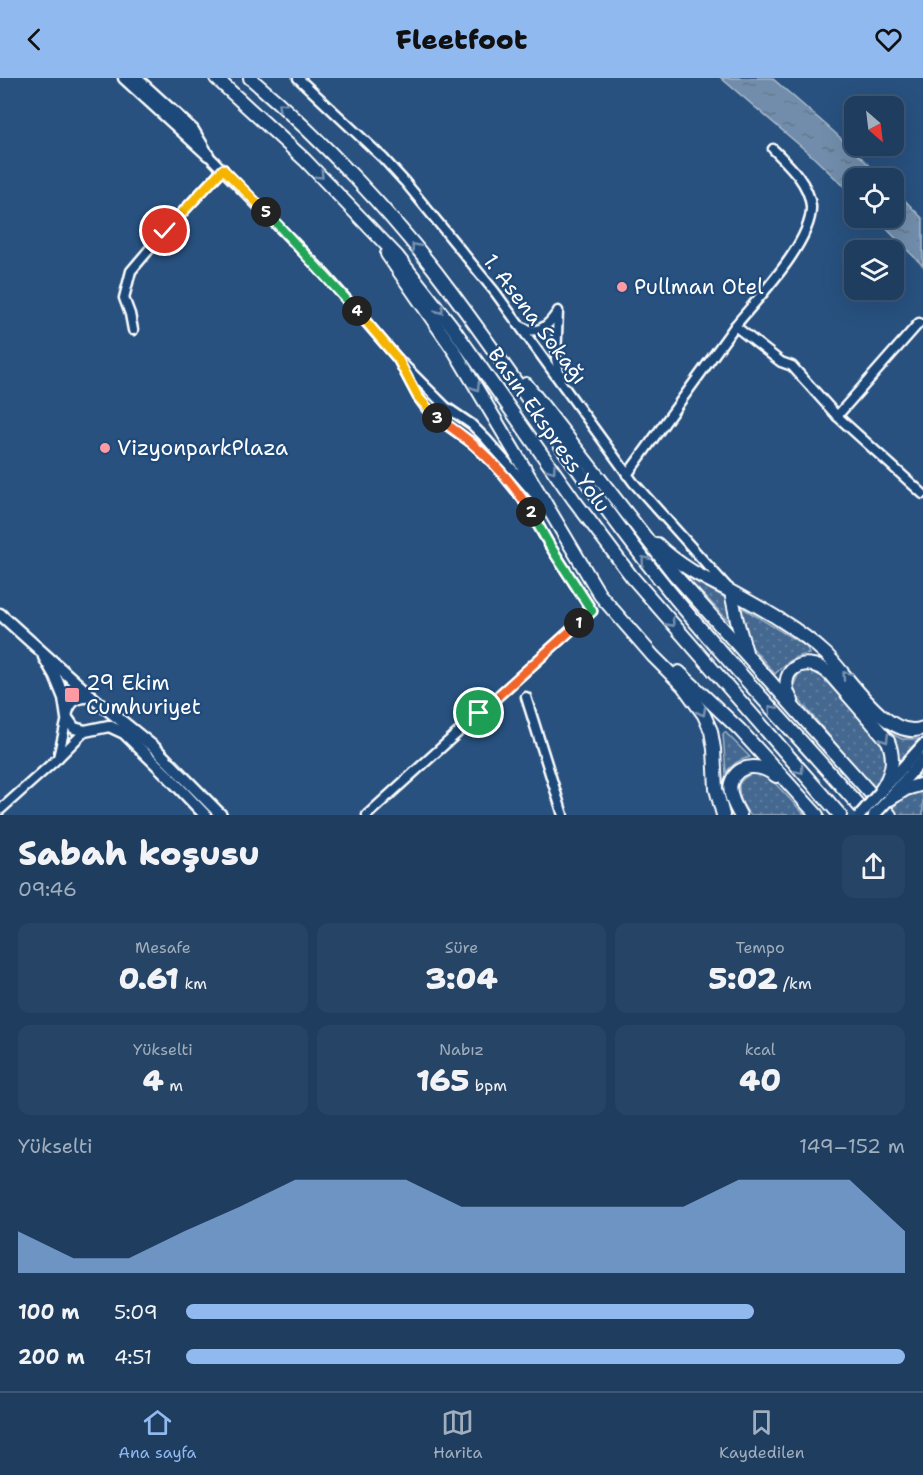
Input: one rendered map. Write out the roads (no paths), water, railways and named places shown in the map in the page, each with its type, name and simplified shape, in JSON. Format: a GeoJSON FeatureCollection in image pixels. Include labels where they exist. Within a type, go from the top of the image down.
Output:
{"type":"FeatureCollection","features":[{"type":"Feature","properties":{"kind":"highway","name":"Basın Ekspress Yolu"},"geometry":{"type":"LineString","coordinates":[[216,78],[305,160],[374,234],[398,256],[445,316],[574,500],[632,577],[840,815]]}},
{"type":"Feature","properties":{"kind":"highway","name":"Basın Ekspress Yolu"},"geometry":{"type":"LineString","coordinates":[[250,78],[309,133],[391,218],[452,292],[571,462],[632,544],[716,645],[867,815]]}},
{"type":"Feature","properties":{"kind":"highway"},"geometry":{"type":"LineString","coordinates":[[374,234],[460,361],[600,595],[683,686],[704,716],[713,740],[716,789],[723,815]]}},
{"type":"Feature","properties":{"kind":"highway"},"geometry":{"type":"LineString","coordinates":[[452,292],[493,340],[674,574],[890,815]]}},
{"type":"Feature","properties":{"kind":"highway"},"geometry":{"type":"LineString","coordinates":[[626,513],[673,559],[779,621],[818,648],[841,669],[883,718],[891,724],[905,730],[923,728]]}},
{"type":"Feature","properties":{"kind":"highway"},"geometry":{"type":"LineString","coordinates":[[731,592],[736,621],[748,657]]}},
{"type":"Feature","properties":{"kind":"highway"},"geometry":{"type":"LineString","coordinates":[[636,637],[671,664],[716,705],[818,815]]}},
{"type":"Feature","properties":{"kind":"highway"},"geometry":{"type":"LineString","coordinates":[[804,720],[788,694],[787,680],[795,668],[813,663],[829,673],[888,741],[893,758],[884,796]]}},
{"type":"Feature","properties":{"kind":"highway"},"geometry":{"type":"LineString","coordinates":[[740,815],[734,804],[730,784],[734,777],[748,767],[766,768],[806,801]]}},
{"type":"Feature","properties":{"kind":"highway"},"geometry":{"type":"LineString","coordinates":[[884,796],[923,784]]}},
{"type":"Feature","properties":{"kind":"main road"},"geometry":{"type":"LineString","coordinates":[[124,78],[208,155]]}},
{"type":"Feature","properties":{"kind":"main road"},"geometry":{"type":"LineString","coordinates":[[136,78],[193,130],[208,155]]}},
{"type":"Feature","properties":{"kind":"main road"},"geometry":{"type":"LineString","coordinates":[[0,614],[95,700],[155,748],[221,815]]}},
{"type":"Feature","properties":{"kind":"main road"},"geometry":{"type":"LineString","coordinates":[[40,650],[55,676],[67,715],[74,728],[88,731],[109,726],[124,733],[205,815]]}},
{"type":"Feature","properties":{"kind":"main road"},"geometry":{"type":"LineString","coordinates":[[67,715],[71,702],[76,699],[95,700]]}},
{"type":"Feature","properties":{"kind":"main road"},"geometry":{"type":"LineString","coordinates":[[88,731],[96,727],[101,717],[95,700]]}},
{"type":"Feature","properties":{"kind":"main road"},"geometry":{"type":"LineString","coordinates":[[874,815],[884,796],[923,745]]}},
{"type":"Feature","properties":{"kind":"main road"},"geometry":{"type":"LineString","coordinates":[[860,815],[923,759]]}},
{"type":"Feature","properties":{"kind":"street","name":"1. Asena Sokağı"},"geometry":{"type":"LineString","coordinates":[[298,78],[383,158],[405,182],[495,292],[627,475],[731,592]]}},
{"type":"Feature","properties":{"kind":"street"},"geometry":{"type":"LineString","coordinates":[[627,475],[735,326],[795,251],[810,222],[811,204],[804,186],[792,168],[773,149]]}},
{"type":"Feature","properties":{"kind":"street"},"geometry":{"type":"LineString","coordinates":[[208,155],[321,270],[398,359],[446,407],[471,424],[486,439],[554,518]]}},
{"type":"Feature","properties":{"kind":"street"},"geometry":{"type":"LineString","coordinates":[[133,330],[124,298],[131,271],[223,169]]}},
{"type":"Feature","properties":{"kind":"street"},"geometry":{"type":"LineString","coordinates":[[516,322],[524,329],[534,331],[546,326],[558,312],[556,359],[563,386]]}},
{"type":"Feature","properties":{"kind":"street"},"geometry":{"type":"LineString","coordinates":[[837,416],[919,323]]}},
{"type":"Feature","properties":{"kind":"street"},"geometry":{"type":"LineString","coordinates":[[735,326],[781,362],[792,366],[837,416],[923,494]]}},
{"type":"Feature","properties":{"kind":"street"},"geometry":{"type":"LineString","coordinates":[[367,815],[592,611],[522,499],[496,466],[475,445],[426,408],[398,359]]}},
{"type":"Feature","properties":{"kind":"street"},"geometry":{"type":"LineString","coordinates":[[526,697],[563,815]]}},
{"type":"Feature","properties":{"kind":"street"},"geometry":{"type":"LineString","coordinates":[[58,758],[67,715]]}},
{"type":"Feature","properties":{"kind":"street"},"geometry":{"type":"LineString","coordinates":[[0,810],[88,731]]}},
{"type":"Feature","properties":{"kind":"water"},"geometry":{"type":"Polygon","coordinates":[[[721,78],[772,78],[844,141],[844,156],[860,156],[872,168],[844,168],[844,186],[721,78]]]}},
{"type":"Feature","properties":{"kind":"water"},"geometry":{"type":"Polygon","coordinates":[[[904,199],[923,219],[923,266],[904,247],[904,240],[898,240],[886,228],[904,228],[904,199]]]}},
{"type":"Feature","properties":{"kind":"place","name":"Pullman Otel"},"geometry":{"type":"Point","coordinates":[622,287]}},
{"type":"Feature","properties":{"kind":"place","name":"VizyonparkPlaza"},"geometry":{"type":"Point","coordinates":[105,448]}},
{"type":"Feature","properties":{"kind":"place","name":"29 Ekim Cumhuriyet"},"geometry":{"type":"Point","coordinates":[72,695]}}]}
